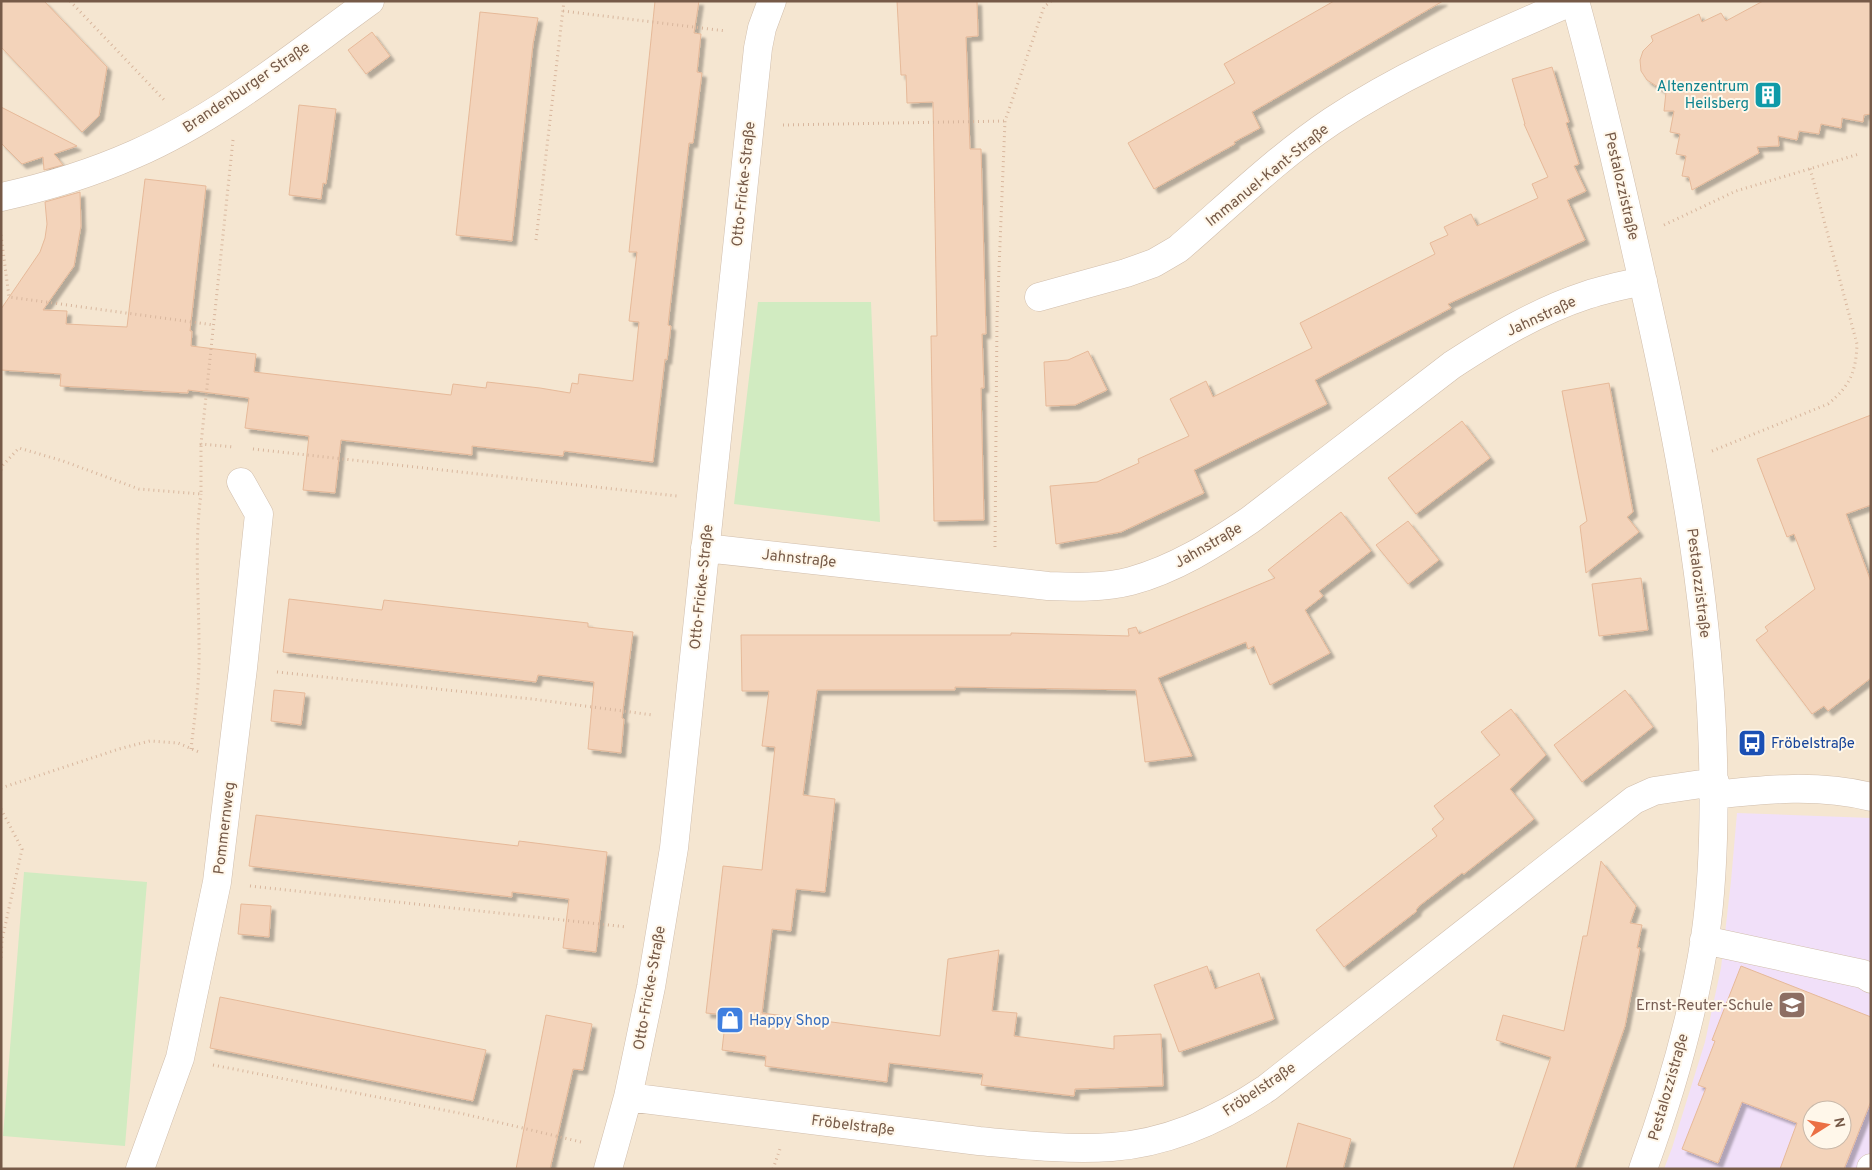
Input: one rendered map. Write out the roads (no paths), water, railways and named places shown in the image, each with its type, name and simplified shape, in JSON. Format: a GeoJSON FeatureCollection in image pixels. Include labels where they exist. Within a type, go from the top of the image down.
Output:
{"type":"FeatureCollection","features":[{"type":"Feature","properties":{"kind":"street","name":"Brandenburger Straße"},"geometry":{"type":"LineString","coordinates":[[1,197],[92,171],[136,154],[189,126],[238,96],[370,1]]}},
{"type":"Feature","properties":{"kind":"street","name":"Otto-Fricke-Straße"},"geometry":{"type":"LineString","coordinates":[[608,1169],[628,1097],[651,987],[674,848],[758,48],[762,28],[772,1]]}},
{"type":"Feature","properties":{"kind":"street","name":"Pestalozzistraße"},"geometry":{"type":"LineString","coordinates":[[1574,1],[1601,95],[1673,413],[1703,600],[1710,677],[1714,789],[1712,866],[1704,940],[1683,1042],[1661,1117],[1643,1169]]}},
{"type":"Feature","properties":{"kind":"street","name":"Immanuel-Kant-Straße"},"geometry":{"type":"LineString","coordinates":[[1039,297],[1126,274],[1154,263],[1178,249],[1302,143],[1367,99],[1445,57],[1574,1]]}},
{"type":"Feature","properties":{"kind":"street","name":"Jahnstraße"},"geometry":{"type":"LineString","coordinates":[[705,548],[1048,586],[1086,587],[1130,581],[1185,560],[1216,543],[1250,520],[1452,365],[1519,324],[1588,295],[1643,281]]}},
{"type":"Feature","properties":{"kind":"street","name":"Pommernweg"},"geometry":{"type":"LineString","coordinates":[[140,1169],[180,1058],[217,882],[243,668],[259,514],[241,482]]}},
{"type":"Feature","properties":{"kind":"street","name":"Fröbelstraße"},"geometry":{"type":"LineString","coordinates":[[628,1097],[969,1140],[1031,1146],[1076,1148],[1113,1146],[1161,1137],[1214,1118],[1241,1105],[1267,1088],[1634,800],[1654,791],[1671,787],[1807,789],[1838,791],[1871,797]]}},
{"type":"Feature","properties":{"kind":"street"},"geometry":{"type":"LineString","coordinates":[[1704,940],[1862,974],[1871,979]]}},
{"type":"Feature","properties":{"kind":"place","name":"Altenzentrum Heilsberg"},"geometry":{"type":"Point","coordinates":[1768,95]}},
{"type":"Feature","properties":{"kind":"place","name":"Fröbelstraße"},"geometry":{"type":"Point","coordinates":[1752,743]}},
{"type":"Feature","properties":{"kind":"place","name":"Ernst-Reuter-Schule"},"geometry":{"type":"Point","coordinates":[1792,1005]}},
{"type":"Feature","properties":{"kind":"place","name":"Happy Shop"},"geometry":{"type":"Point","coordinates":[730,1020]}}]}
